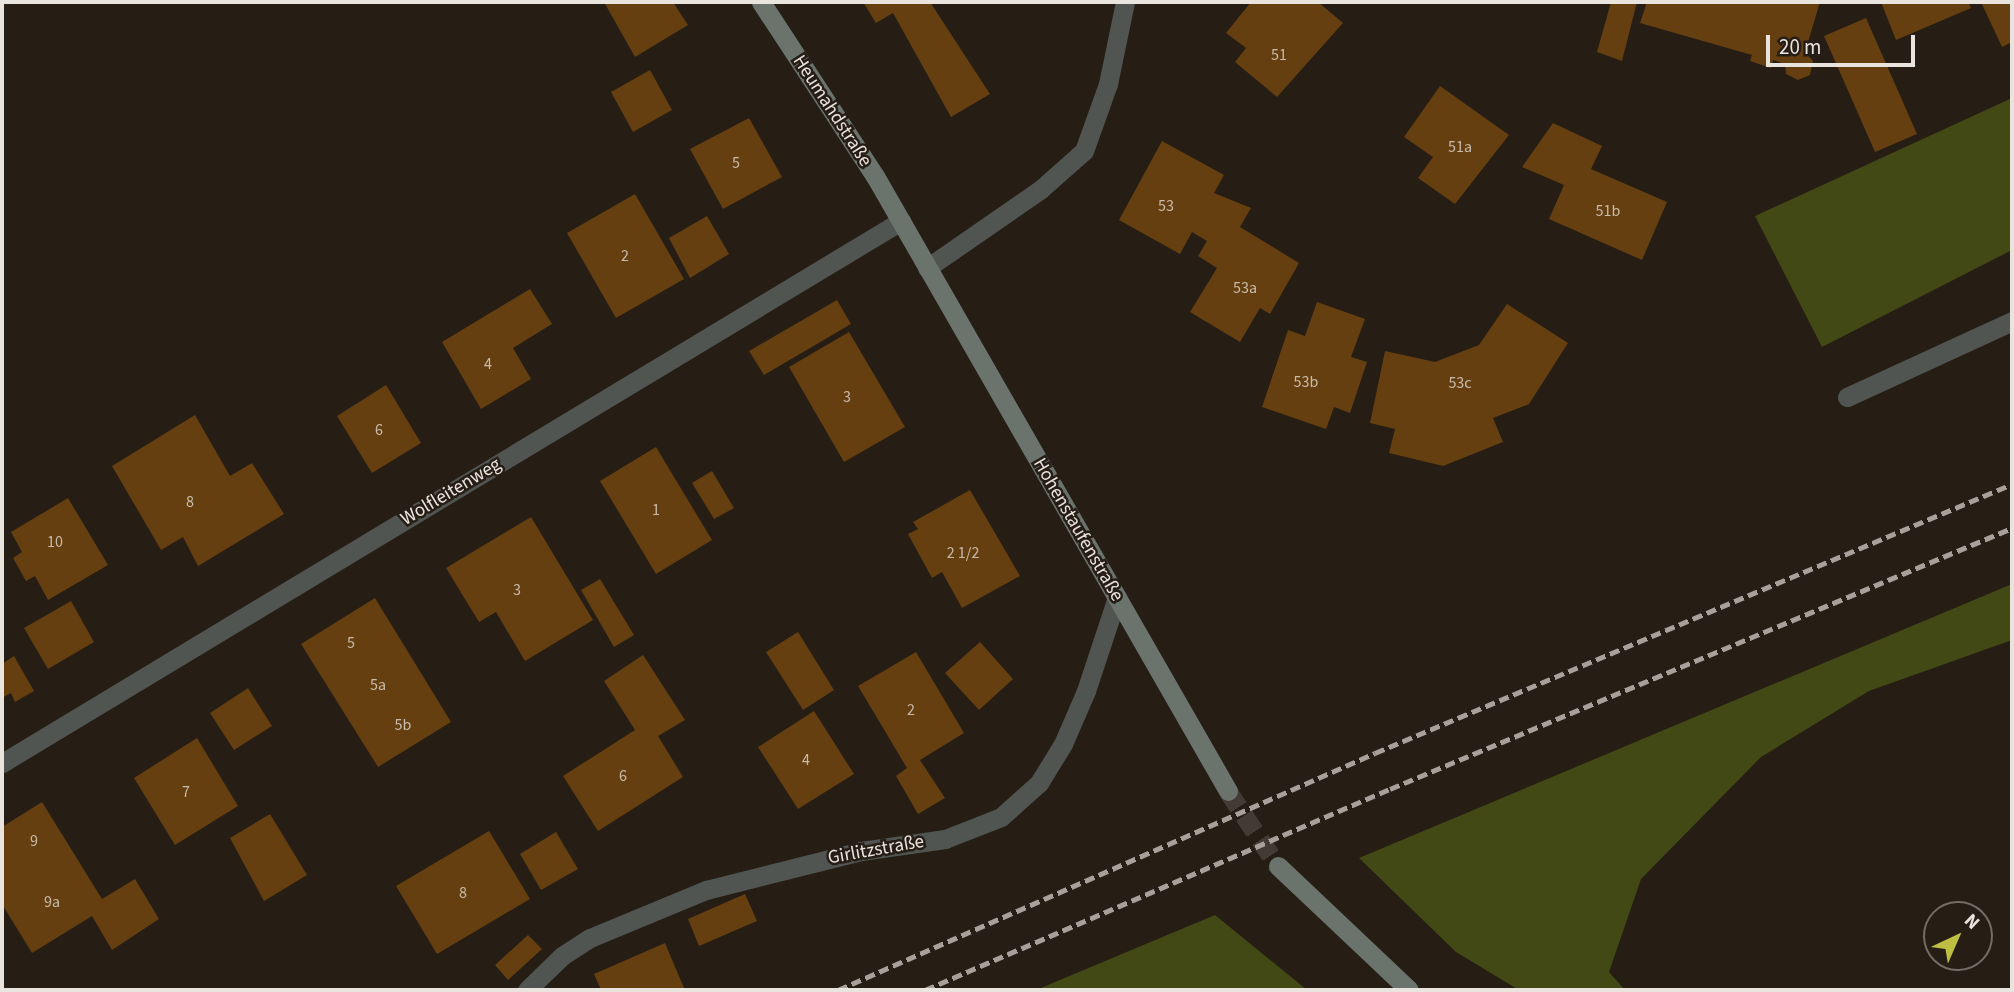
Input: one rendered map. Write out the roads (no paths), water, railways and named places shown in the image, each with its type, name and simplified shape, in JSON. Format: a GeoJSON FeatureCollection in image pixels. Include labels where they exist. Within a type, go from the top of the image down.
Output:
{"type":"FeatureCollection","features":[{"type":"Feature","properties":{"kind":"main road","name":"Heumahdstraße"},"geometry":{"type":"LineString","coordinates":[[761,2],[901,221]]}},
{"type":"Feature","properties":{"kind":"main road","name":"Hohenstaufenstraße"},"geometry":{"type":"LineString","coordinates":[[901,221],[1228,791]]}},
{"type":"Feature","properties":{"kind":"main road"},"geometry":{"type":"LineString","coordinates":[[1278,866],[1409,990]]}},
{"type":"Feature","properties":{"kind":"street"},"geometry":{"type":"LineString","coordinates":[[927,268],[1041,190],[1084,152],[1108,84],[1125,2]]}},
{"type":"Feature","properties":{"kind":"street","name":"Wolfleitenweg"},"geometry":{"type":"LineString","coordinates":[[2,763],[901,221]]}},
{"type":"Feature","properties":{"kind":"street"},"geometry":{"type":"LineString","coordinates":[[1847,397],[2012,321]]}},
{"type":"Feature","properties":{"kind":"street","name":"Girlitzstraße"},"geometry":{"type":"LineString","coordinates":[[527,990],[562,956],[590,938],[706,890],[861,851],[945,839],[1001,817],[1039,783],[1063,744],[1086,691],[1116,597]]}},
{"type":"Feature","properties":{"kind":"tunnel"},"geometry":{"type":"LineString","coordinates":[[1228,791],[1278,866]]}},
{"type":"Feature","properties":{"kind":"railway"},"geometry":{"type":"LineString","coordinates":[[838,990],[1375,753],[2012,484]]}},
{"type":"Feature","properties":{"kind":"railway"},"geometry":{"type":"LineString","coordinates":[[925,990],[1390,789],[2012,528]]}}]}
